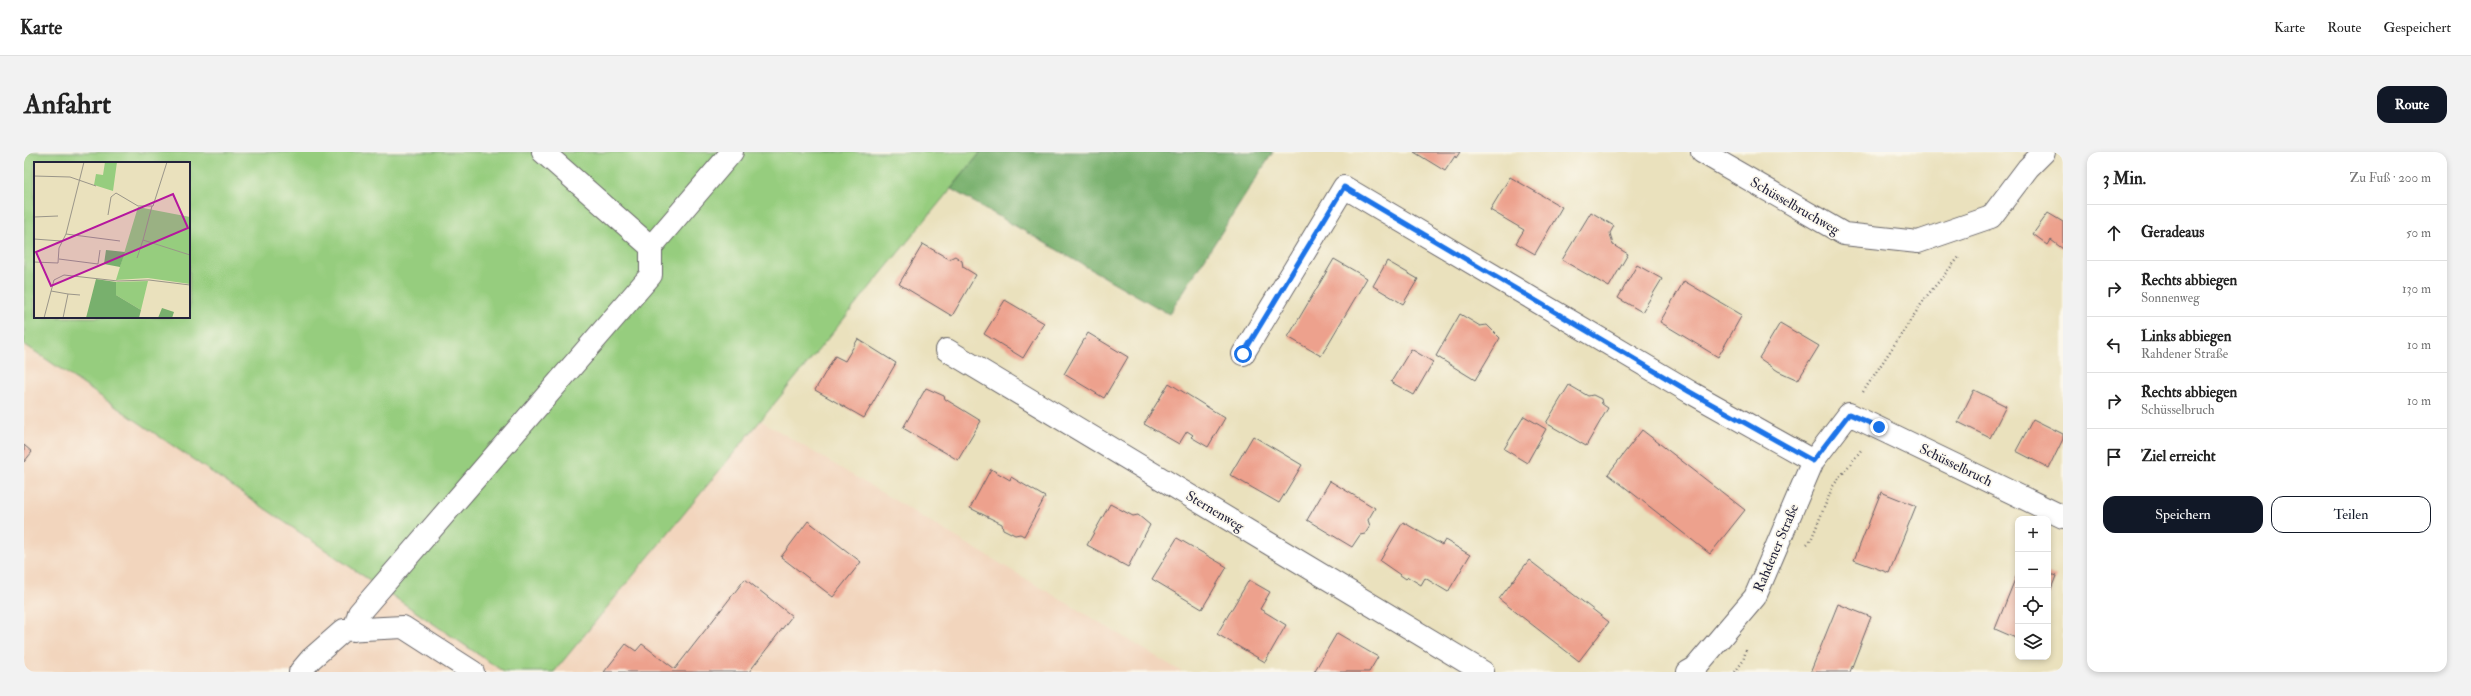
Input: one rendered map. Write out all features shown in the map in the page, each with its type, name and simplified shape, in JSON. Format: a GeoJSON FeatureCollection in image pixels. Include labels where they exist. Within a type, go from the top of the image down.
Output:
{"type":"FeatureCollection","features":[{"type":"Feature","properties":{"kind":"street"},"geometry":{"type":"LineString","coordinates":[[543,152],[651,247]]}},
{"type":"Feature","properties":{"kind":"street"},"geometry":{"type":"LineString","coordinates":[[354,630],[359,613],[651,274],[651,247],[732,152]]}},
{"type":"Feature","properties":{"kind":"street","name":"Schüsselbruchweg"},"geometry":{"type":"LineString","coordinates":[[1702,152],[1844,234],[1918,242],[1991,217],[2028,168],[2044,152]]}},
{"type":"Feature","properties":{"kind":"street"},"geometry":{"type":"LineString","coordinates":[[1243,354],[1344,187],[1690,392],[1813,461]]}},
{"type":"Feature","properties":{"kind":"street","name":"Sternenweg"},"geometry":{"type":"LineString","coordinates":[[947,350],[1483,672]]}},
{"type":"Feature","properties":{"kind":"street","name":"Rahdener Straße"},"geometry":{"type":"LineString","coordinates":[[1694,671],[1755,597],[1813,461],[1849,414]]}},
{"type":"Feature","properties":{"kind":"street","name":"Schüsselbruch"},"geometry":{"type":"LineString","coordinates":[[1849,414],[2063,517]]}},
{"type":"Feature","properties":{"kind":"street"},"geometry":{"type":"LineString","coordinates":[[300,672],[311,659],[344,630],[403,627],[473,672]]}},
{"type":"Feature","properties":{"kind":"path"},"geometry":{"type":"LineString","coordinates":[[1849,414],[1926,297],[1961,254]]}},
{"type":"Feature","properties":{"kind":"shaded area"},"geometry":{"type":"Polygon","coordinates":[[[24,344],[504,672],[24,672],[24,344]]]}},
{"type":"Feature","properties":{"kind":"shaded area"},"geometry":{"type":"Polygon","coordinates":[[[760,420],[1182,672],[554,672],[760,420]]]}},
{"type":"Feature","properties":{"kind":"green space"},"geometry":{"type":"Polygon","coordinates":[[[24,152],[981,152],[554,672],[504,672],[24,344],[24,152]]]}},
{"type":"Feature","properties":{"kind":"green space"},"geometry":{"type":"Polygon","coordinates":[[[981,152],[1273,152],[1169,314],[951,189],[981,152]]]}},
{"type":"Feature","properties":{"kind":"building"},"geometry":{"type":"Polygon","coordinates":[[[1414,152],[1460,152],[1456,158],[1455,156],[1445,171],[1414,152]]]}},
{"type":"Feature","properties":{"kind":"building"},"geometry":{"type":"Polygon","coordinates":[[[1510,177],[1562,207],[1535,254],[1516,243],[1524,230],[1490,210],[1510,177]]]}},
{"type":"Feature","properties":{"kind":"building"},"geometry":{"type":"Polygon","coordinates":[[[1591,212],[1614,226],[1610,233],[1613,245],[1628,254],[1609,287],[1562,260],[1591,212]]]}},
{"type":"Feature","properties":{"kind":"building"},"geometry":{"type":"Polygon","coordinates":[[[2048,213],[2063,222],[2063,249],[2051,240],[2048,245],[2033,234],[2048,213]]]}},
{"type":"Feature","properties":{"kind":"building"},"geometry":{"type":"Polygon","coordinates":[[[923,244],[949,259],[955,256],[962,261],[963,267],[976,275],[952,316],[899,284],[923,244]]]}},
{"type":"Feature","properties":{"kind":"building"},"geometry":{"type":"Polygon","coordinates":[[[1334,259],[1367,278],[1321,356],[1288,337],[1334,259]]]}},
{"type":"Feature","properties":{"kind":"building"},"geometry":{"type":"Polygon","coordinates":[[[1387,261],[1418,279],[1403,304],[1373,286],[1387,261]]]}},
{"type":"Feature","properties":{"kind":"building"},"geometry":{"type":"Polygon","coordinates":[[[1637,265],[1662,279],[1642,312],[1618,298],[1637,265]]]}},
{"type":"Feature","properties":{"kind":"building"},"geometry":{"type":"Polygon","coordinates":[[[1684,281],[1742,315],[1718,357],[1660,322],[1684,281]]]}},
{"type":"Feature","properties":{"kind":"building"},"geometry":{"type":"Polygon","coordinates":[[[1005,300],[1044,323],[1023,358],[984,334],[1005,300]]]}},
{"type":"Feature","properties":{"kind":"building"},"geometry":{"type":"Polygon","coordinates":[[[1460,314],[1480,326],[1487,325],[1500,338],[1475,380],[1436,356],[1460,314]]]}},
{"type":"Feature","properties":{"kind":"building"},"geometry":{"type":"Polygon","coordinates":[[[1780,323],[1819,346],[1798,380],[1778,371],[1759,358],[1780,323]]]}},
{"type":"Feature","properties":{"kind":"building"},"geometry":{"type":"Polygon","coordinates":[[[1088,333],[1128,357],[1104,398],[1064,374],[1088,333]]]}},
{"type":"Feature","properties":{"kind":"building"},"geometry":{"type":"Polygon","coordinates":[[[858,339],[896,363],[864,418],[815,390],[835,356],[845,361],[858,339]]]}},
{"type":"Feature","properties":{"kind":"building"},"geometry":{"type":"Polygon","coordinates":[[[1411,349],[1433,362],[1414,395],[1391,382],[1411,349]]]}},
{"type":"Feature","properties":{"kind":"building"},"geometry":{"type":"Polygon","coordinates":[[[1169,383],[1225,418],[1208,447],[1191,437],[1193,435],[1187,431],[1179,444],[1144,424],[1169,383]]]}},
{"type":"Feature","properties":{"kind":"building"},"geometry":{"type":"Polygon","coordinates":[[[1569,385],[1588,396],[1593,395],[1601,399],[1602,404],[1608,408],[1586,446],[1546,423],[1569,385]]]}},
{"type":"Feature","properties":{"kind":"building"},"geometry":{"type":"Polygon","coordinates":[[[926,388],[944,396],[945,399],[981,421],[958,460],[903,428],[926,388]]]}},
{"type":"Feature","properties":{"kind":"building"},"geometry":{"type":"Polygon","coordinates":[[[1974,390],[2006,406],[1990,438],[1958,422],[1974,390]]]}},
{"type":"Feature","properties":{"kind":"building"},"geometry":{"type":"Polygon","coordinates":[[[1524,416],[1546,429],[1527,463],[1504,449],[1524,416]]]}},
{"type":"Feature","properties":{"kind":"building"},"geometry":{"type":"Polygon","coordinates":[[[2033,419],[2063,434],[2063,439],[2049,468],[2016,451],[2033,419]]]}},
{"type":"Feature","properties":{"kind":"building"},"geometry":{"type":"Polygon","coordinates":[[[1642,430],[1745,510],[1710,554],[1608,474],[1642,430]]]}},
{"type":"Feature","properties":{"kind":"building"},"geometry":{"type":"Polygon","coordinates":[[[1253,436],[1302,465],[1279,503],[1230,475],[1253,436]]]}},
{"type":"Feature","properties":{"kind":"building"},"geometry":{"type":"Polygon","coordinates":[[[24,445],[32,452],[24,462],[24,445]]]}},
{"type":"Feature","properties":{"kind":"building"},"geometry":{"type":"Polygon","coordinates":[[[991,469],[1010,480],[1011,477],[1045,497],[1024,536],[1020,534],[1015,535],[1003,529],[1002,524],[970,508],[991,469]]]}},
{"type":"Feature","properties":{"kind":"building"},"geometry":{"type":"Polygon","coordinates":[[[1330,481],[1375,508],[1368,520],[1370,526],[1365,534],[1360,535],[1352,547],[1307,520],[1330,481]]]}},
{"type":"Feature","properties":{"kind":"building"},"geometry":{"type":"Polygon","coordinates":[[[1881,492],[1916,506],[1889,573],[1854,560],[1881,492]]]}},
{"type":"Feature","properties":{"kind":"building"},"geometry":{"type":"Polygon","coordinates":[[[1110,504],[1133,516],[1138,515],[1150,525],[1128,567],[1087,545],[1110,504]]]}},
{"type":"Feature","properties":{"kind":"building"},"geometry":{"type":"Polygon","coordinates":[[[808,521],[861,562],[833,597],[781,557],[808,521]]]}},
{"type":"Feature","properties":{"kind":"building"},"geometry":{"type":"Polygon","coordinates":[[[1403,522],[1442,545],[1445,540],[1470,555],[1448,592],[1425,578],[1421,585],[1408,577],[1406,579],[1380,561],[1403,522]]]}},
{"type":"Feature","properties":{"kind":"building"},"geometry":{"type":"Polygon","coordinates":[[[1177,538],[1227,567],[1202,609],[1152,579],[1177,538]]]}},
{"type":"Feature","properties":{"kind":"building"},"geometry":{"type":"Polygon","coordinates":[[[1529,560],[1609,622],[1579,661],[1499,599],[1529,560]]]}},
{"type":"Feature","properties":{"kind":"building"},"geometry":{"type":"Polygon","coordinates":[[[2051,574],[2056,576],[2051,589],[2051,574]]]}},
{"type":"Feature","properties":{"kind":"building"},"geometry":{"type":"Polygon","coordinates":[[[745,579],[792,616],[749,672],[604,672],[626,644],[636,651],[642,644],[675,669],[745,579]]]}},
{"type":"Feature","properties":{"kind":"building"},"geometry":{"type":"Polygon","coordinates":[[[2015,579],[2015,638],[1995,629],[2015,579]]]}},
{"type":"Feature","properties":{"kind":"building"},"geometry":{"type":"Polygon","coordinates":[[[1249,580],[1270,592],[1260,609],[1286,625],[1265,662],[1217,634],[1249,580]]]}},
{"type":"Feature","properties":{"kind":"building"},"geometry":{"type":"Polygon","coordinates":[[[1838,604],[1871,617],[1850,672],[1811,671],[1838,604]]]}},
{"type":"Feature","properties":{"kind":"building"},"geometry":{"type":"Polygon","coordinates":[[[1337,633],[1378,657],[1369,672],[1314,672],[1337,633]]]}},
{"type":"Feature","properties":{"kind":"route"},"geometry":{"type":"LineString","coordinates":[[1243,354],[1344,187],[1690,392],[1813,461],[1849,414],[1879,427]]}}]}
